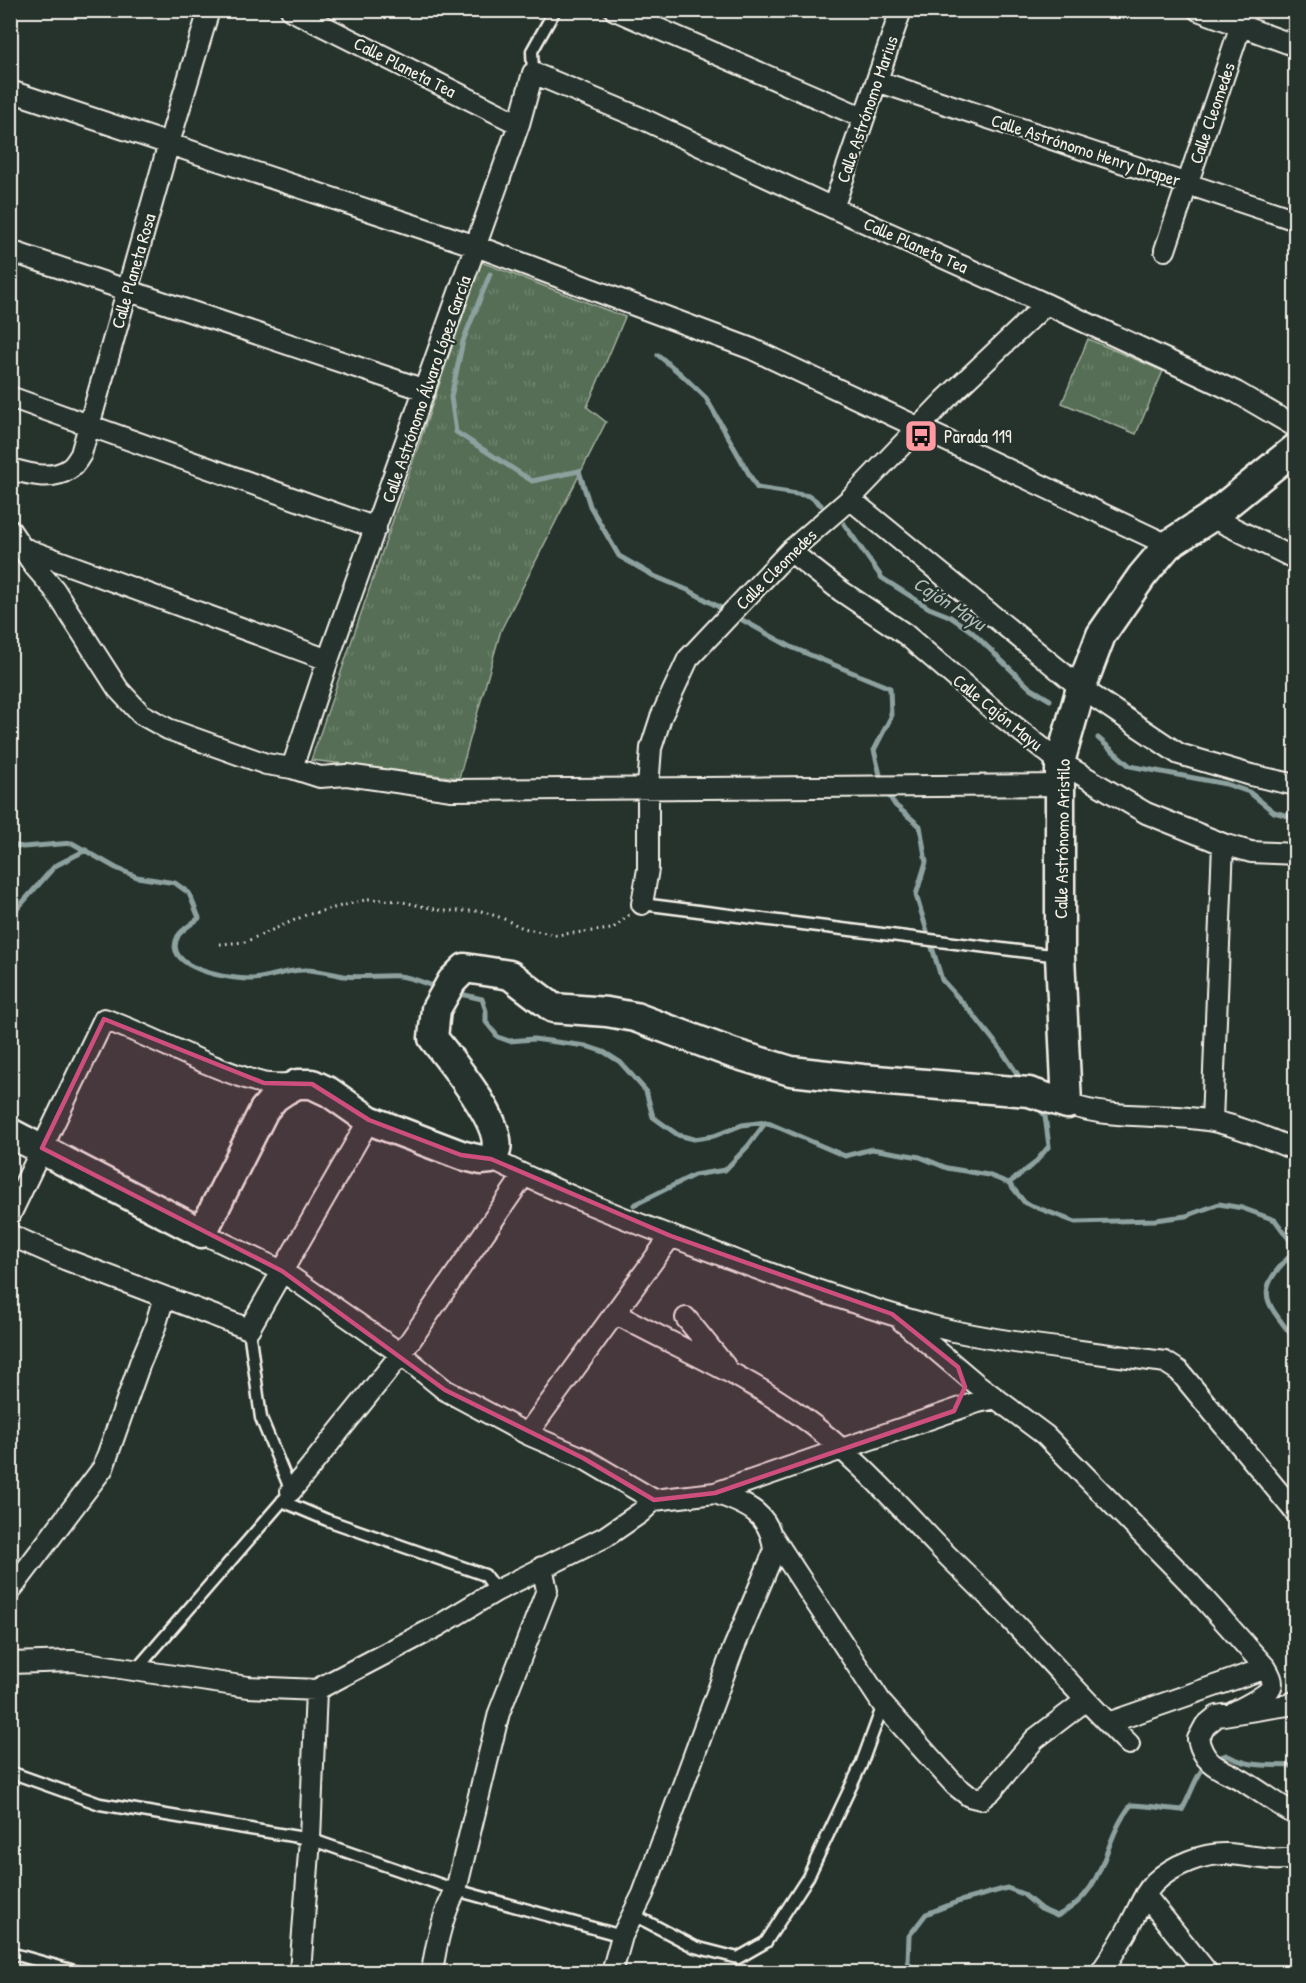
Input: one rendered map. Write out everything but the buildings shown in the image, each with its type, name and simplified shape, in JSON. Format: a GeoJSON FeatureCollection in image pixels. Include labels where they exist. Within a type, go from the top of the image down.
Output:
{"type":"FeatureCollection","features":[{"type":"Feature","properties":{"kind":"street","name":"Calle Planeta Rosa"},"geometry":{"type":"LineString","coordinates":[[10,469],[33,476],[56,475],[71,469],[81,454],[209,10]]}},
{"type":"Feature","properties":{"kind":"street","name":"Calle Planeta Tea"},"geometry":{"type":"LineString","coordinates":[[291,10],[519,124]]}},
{"type":"Feature","properties":{"kind":"street"},"geometry":{"type":"LineString","coordinates":[[615,10],[864,118]]}},
{"type":"Feature","properties":{"kind":"street","name":"Calle Astrónomo Marius"},"geometry":{"type":"LineString","coordinates":[[833,208],[902,10]]}},
{"type":"Feature","properties":{"kind":"street"},"geometry":{"type":"LineString","coordinates":[[1198,10],[1244,18],[1296,46]]}},
{"type":"Feature","properties":{"kind":"street","name":"Calle Cleomedes"},"geometry":{"type":"LineString","coordinates":[[1166,250],[1244,18]]}},
{"type":"Feature","properties":{"kind":"street","name":"Calle Planeta Tea"},"geometry":{"type":"LineString","coordinates":[[533,73],[641,118],[1236,392],[1296,427]]}},
{"type":"Feature","properties":{"kind":"street","name":"Calle Astrónomo Álvaro López García"},"geometry":{"type":"LineString","coordinates":[[292,768],[328,660],[519,124],[533,73]]}},
{"type":"Feature","properties":{"kind":"street","name":"Calle Astrónomo Henry Draper"},"geometry":{"type":"LineString","coordinates":[[877,81],[1296,220]]}},
{"type":"Feature","properties":{"kind":"street"},"geometry":{"type":"LineString","coordinates":[[10,91],[476,246],[752,349],[1168,545]]}},
{"type":"Feature","properties":{"kind":"street"},"geometry":{"type":"LineString","coordinates":[[10,251],[425,390]]}},
{"type":"Feature","properties":{"kind":"street","name":"Calle Cleomedes"},"geometry":{"type":"LineString","coordinates":[[642,904],[648,869],[648,787],[651,748],[657,727],[688,659],[790,551],[850,499],[945,400],[1046,304]]}},
{"type":"Feature","properties":{"kind":"street"},"geometry":{"type":"LineString","coordinates":[[10,397],[376,528]]}},
{"type":"Feature","properties":{"kind":"street","name":"Calle Astrónomo Aristilo"},"geometry":{"type":"LineString","coordinates":[[1067,1104],[1060,956],[1060,774],[1082,688],[1101,635],[1142,576],[1168,545],[1211,517],[1296,448]]}},
{"type":"Feature","properties":{"kind":"street"},"geometry":{"type":"LineString","coordinates":[[850,499],[1082,688],[1179,754],[1251,775],[1296,784]]}},
{"type":"Feature","properties":{"kind":"street"},"geometry":{"type":"LineString","coordinates":[[1211,517],[1296,560]]}},
{"type":"Feature","properties":{"kind":"street"},"geometry":{"type":"LineString","coordinates":[[10,531],[54,589],[118,689],[141,714],[168,729],[255,760],[320,777],[347,775],[452,790],[648,787],[1060,774]]}},
{"type":"Feature","properties":{"kind":"street"},"geometry":{"type":"LineString","coordinates":[[22,548],[328,660]]}},
{"type":"Feature","properties":{"kind":"street","name":"Calle Cajón Mayu"},"geometry":{"type":"LineString","coordinates":[[790,551],[841,591],[905,634],[991,708],[1060,774],[1146,813],[1223,844],[1251,852],[1296,854]]}},
{"type":"Feature","properties":{"kind":"street"},"geometry":{"type":"LineString","coordinates":[[1212,1121],[1223,844]]}},
{"type":"Feature","properties":{"kind":"street"},"geometry":{"type":"LineString","coordinates":[[491,1159],[496,1150],[496,1137],[488,1117],[464,1077],[433,1038],[435,1009],[452,981],[465,968],[510,975],[553,1008],[607,1012],[635,1017],[732,1053],[790,1071],[1029,1092],[1106,1113],[1212,1121],[1248,1131],[1296,1150]]}},
{"type":"Feature","properties":{"kind":"street"},"geometry":{"type":"LineString","coordinates":[[10,1215],[104,1019],[207,1064],[264,1083],[312,1084],[329,1092],[369,1120],[461,1155],[481,1160],[491,1159],[671,1236],[789,1280],[892,1314],[938,1327],[1022,1342],[1165,1362],[1179,1371],[1296,1513]]}},
{"type":"Feature","properties":{"kind":"street"},"geometry":{"type":"LineString","coordinates":[[202,1233],[264,1110],[274,1097],[297,1084]]}},
{"type":"Feature","properties":{"kind":"street"},"geometry":{"type":"LineString","coordinates":[[10,1235],[67,1260],[249,1329],[369,1120]]}},
{"type":"Feature","properties":{"kind":"street"},"geometry":{"type":"LineString","coordinates":[[10,1133],[202,1233],[282,1271],[401,1354],[445,1390],[527,1434],[583,1458],[654,1500]]}},
{"type":"Feature","properties":{"kind":"street"},"geometry":{"type":"LineString","coordinates":[[286,1496],[401,1354],[524,1175]]}},
{"type":"Feature","properties":{"kind":"street"},"geometry":{"type":"LineString","coordinates":[[527,1434],[671,1236]]}},
{"type":"Feature","properties":{"kind":"street"},"geometry":{"type":"LineString","coordinates":[[10,1591],[103,1468],[164,1297]]}},
{"type":"Feature","properties":{"kind":"street"},"geometry":{"type":"LineString","coordinates":[[615,1313],[667,1342],[729,1371],[798,1414],[842,1449],[988,1595],[1085,1701],[1129,1744]]}},
{"type":"Feature","properties":{"kind":"street"},"geometry":{"type":"LineString","coordinates":[[892,1314],[1045,1435],[1188,1582],[1266,1668],[1272,1680],[1271,1686],[1265,1693],[1234,1712]]}},
{"type":"Feature","properties":{"kind":"street"},"geometry":{"type":"LineString","coordinates":[[686,1318],[729,1371]]}},
{"type":"Feature","properties":{"kind":"street"},"geometry":{"type":"LineString","coordinates":[[954,1411],[964,1398],[965,1387],[958,1367]]}},
{"type":"Feature","properties":{"kind":"street"},"geometry":{"type":"LineString","coordinates":[[10,1663],[73,1661],[248,1687],[316,1690],[438,1626],[496,1591],[605,1537],[654,1500],[715,1493],[978,1402],[996,1398]]}},
{"type":"Feature","properties":{"kind":"street"},"geometry":{"type":"LineString","coordinates":[[715,1493],[750,1507],[766,1522],[773,1537],[883,1705],[955,1785],[969,1796],[981,1799],[991,1791],[1035,1739],[1085,1701]]}},
{"type":"Feature","properties":{"kind":"street"},"geometry":{"type":"LineString","coordinates":[[612,1972],[622,1936],[643,1894],[732,1652],[774,1552],[773,1537]]}},
{"type":"Feature","properties":{"kind":"street"},"geometry":{"type":"LineString","coordinates":[[432,1972],[437,1942],[449,1902],[456,1890],[499,1713],[547,1590],[542,1567]]}},
{"type":"Feature","properties":{"kind":"street"},"geometry":{"type":"LineString","coordinates":[[1108,1723],[1266,1668]]}},
{"type":"Feature","properties":{"kind":"street"},"geometry":{"type":"LineString","coordinates":[[300,1972],[310,1839],[316,1690]]}},
{"type":"Feature","properties":{"kind":"street"},"geometry":{"type":"LineString","coordinates":[[1296,1701],[1288,1705],[1217,1716],[1205,1726],[1198,1739],[1202,1752],[1222,1771],[1246,1782],[1270,1800],[1296,1815]]}},
{"type":"Feature","properties":{"kind":"street"},"geometry":{"type":"LineString","coordinates":[[1101,1972],[1132,1922],[1145,1895],[1156,1881],[1175,1869],[1208,1855],[1228,1854],[1277,1861],[1296,1858]]}},
{"type":"Feature","properties":{"kind":"street"},"geometry":{"type":"LineString","coordinates":[[1145,1895],[1206,1972]]}},
{"type":"Feature","properties":{"kind":"lane","name":"Calle Astrónomo Álvaro López García"},"geometry":{"type":"LineString","coordinates":[[533,73],[532,51],[555,10]]}},
{"type":"Feature","properties":{"kind":"lane"},"geometry":{"type":"LineString","coordinates":[[642,904],[1060,956]]}},
{"type":"Feature","properties":{"kind":"lane"},"geometry":{"type":"LineString","coordinates":[[249,1329],[261,1418],[286,1496],[327,1520],[485,1575],[496,1591]]}},
{"type":"Feature","properties":{"kind":"lane"},"geometry":{"type":"LineString","coordinates":[[135,1671],[286,1496]]}},
{"type":"Feature","properties":{"kind":"lane"},"geometry":{"type":"LineString","coordinates":[[632,1914],[695,1947],[738,1958],[766,1942],[808,1877],[861,1765],[883,1705]]}},
{"type":"Feature","properties":{"kind":"lane"},"geometry":{"type":"LineString","coordinates":[[10,1772],[100,1804],[310,1839],[456,1890],[622,1936]]}},
{"type":"Feature","properties":{"kind":"lane"},"geometry":{"type":"LineString","coordinates":[[10,1953],[78,1972]]}},
{"type":"Feature","properties":{"kind":"path"},"geometry":{"type":"LineString","coordinates":[[220,944],[245,942],[306,915],[369,899],[398,901],[444,911],[481,911],[523,928],[555,935],[612,929],[642,904]]}},
{"type":"Feature","properties":{"kind":"highlighted area"},"geometry":{"type":"Polygon","coordinates":[[[104,1019],[264,1083],[312,1084],[369,1120],[461,1155],[491,1159],[671,1236],[892,1314],[958,1367],[965,1387],[954,1411],[715,1493],[654,1500],[583,1458],[445,1390],[282,1271],[42,1148],[104,1019]]]}},
{"type":"Feature","properties":{"kind":"green space"},"geometry":{"type":"Polygon","coordinates":[[[481,262],[625,317],[587,407],[606,422],[501,630],[459,778],[311,760],[481,262]]]}},
{"type":"Feature","properties":{"kind":"green space"},"geometry":{"type":"Polygon","coordinates":[[[1088,339],[1163,371],[1136,434],[1062,403],[1088,339]]]}},
{"type":"Feature","properties":{"kind":"waterway"},"geometry":{"type":"LineString","coordinates":[[490,274],[463,341],[451,397],[456,432],[532,481],[579,471],[590,506],[619,556],[654,576],[690,591],[791,647],[890,688],[891,717],[874,750],[882,783]]}},
{"type":"Feature","properties":{"kind":"waterway","name":"Cajón Mayu"},"geometry":{"type":"LineString","coordinates":[[658,355],[706,398],[757,488],[810,496],[821,505]]}},
{"type":"Feature","properties":{"kind":"waterway","name":"Cajón Mayu"},"geometry":{"type":"LineString","coordinates":[[844,524],[882,578],[971,631],[1030,688],[1050,700]]}},
{"type":"Feature","properties":{"kind":"waterway","name":"Cajón Mayu"},"geometry":{"type":"LineString","coordinates":[[1098,738],[1130,766],[1226,784],[1249,792],[1274,812],[1292,817],[1296,815]]}},
{"type":"Feature","properties":{"kind":"waterway"},"geometry":{"type":"LineString","coordinates":[[886,791],[895,805],[920,826],[926,862],[916,895],[942,980],[972,1013],[1022,1081]]}},
{"type":"Feature","properties":{"kind":"waterway"},"geometry":{"type":"LineString","coordinates":[[10,845],[23,847],[72,843],[137,877],[175,883],[189,893],[199,918],[178,936],[175,947],[179,957],[201,970],[243,979],[308,970],[351,977],[399,976],[439,988]]}},
{"type":"Feature","properties":{"kind":"waterway"},"geometry":{"type":"LineString","coordinates":[[10,913],[16,910],[55,866],[86,850]]}},
{"type":"Feature","properties":{"kind":"waterway"},"geometry":{"type":"LineString","coordinates":[[456,993],[482,999],[486,1011],[486,1022],[498,1037],[509,1041],[534,1039],[586,1046],[604,1052],[620,1062],[646,1091],[653,1117],[678,1135],[694,1139],[714,1136],[742,1125],[766,1122],[845,1156],[872,1149],[920,1157],[947,1168],[988,1175],[1009,1183],[1025,1203],[1075,1222],[1155,1220],[1186,1216],[1219,1204],[1242,1208],[1275,1220],[1289,1239],[1292,1254],[1271,1279],[1268,1298],[1277,1317],[1296,1341]]}},
{"type":"Feature","properties":{"kind":"waterway"},"geometry":{"type":"LineString","coordinates":[[1009,1183],[1034,1164],[1049,1146],[1045,1116],[1038,1107]]}},
{"type":"Feature","properties":{"kind":"waterway"},"geometry":{"type":"LineString","coordinates":[[634,1205],[694,1175],[725,1170],[748,1146],[766,1122]]}},
{"type":"Feature","properties":{"kind":"waterway"},"geometry":{"type":"LineString","coordinates":[[1215,1759],[1226,1755],[1253,1764],[1296,1766]]}},
{"type":"Feature","properties":{"kind":"waterway"},"geometry":{"type":"LineString","coordinates":[[915,1972],[908,1962],[909,1936],[926,1914],[957,1902],[1007,1888],[1023,1894],[1041,1909],[1057,1916],[1074,1905],[1095,1880],[1121,1820],[1131,1805],[1182,1810],[1199,1774],[1207,1763]]}},
{"type":"Feature","properties":{"kind":"place","name":"Parada 119"},"geometry":{"type":"Point","coordinates":[921,436]}}]}
